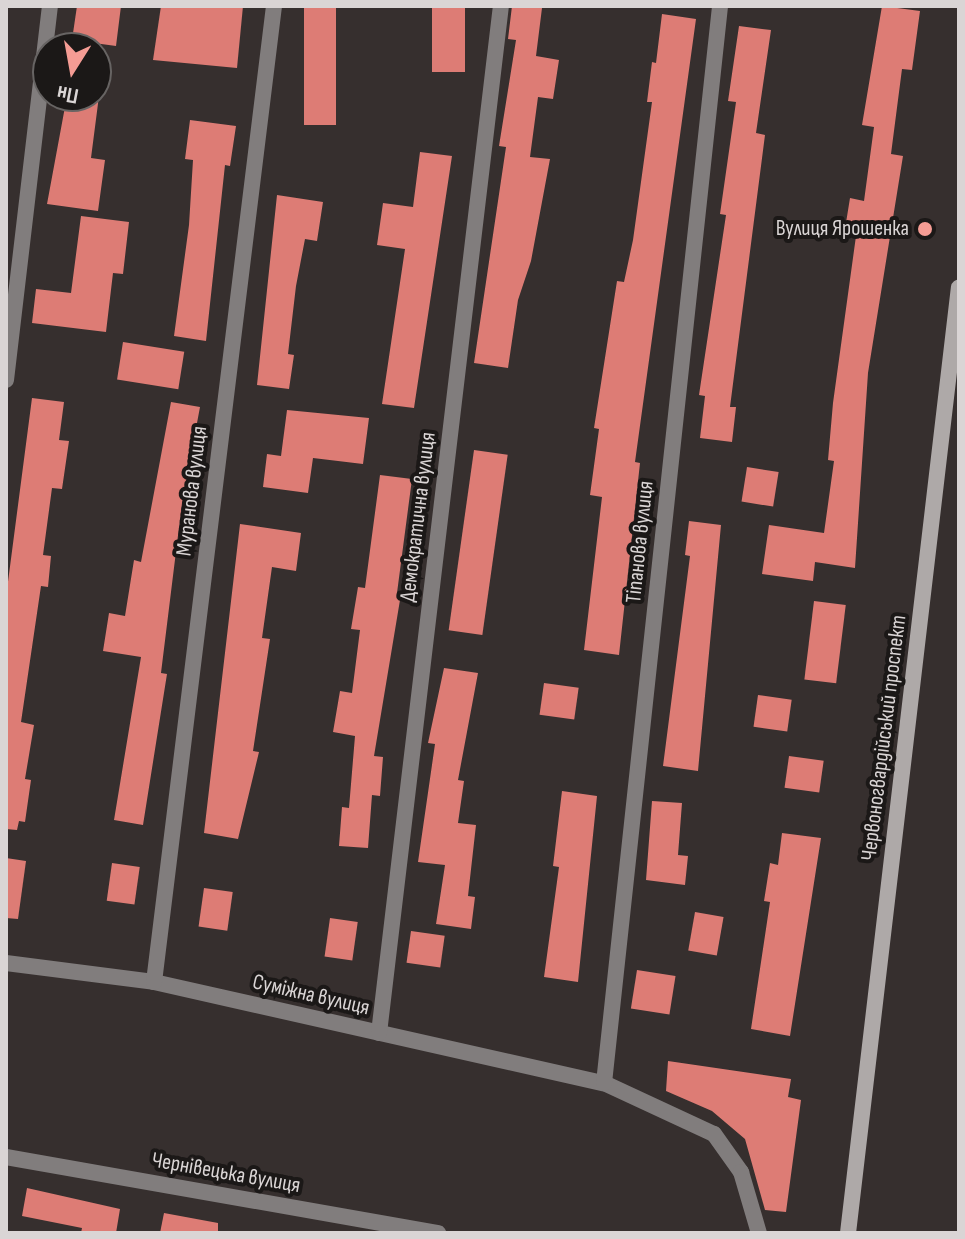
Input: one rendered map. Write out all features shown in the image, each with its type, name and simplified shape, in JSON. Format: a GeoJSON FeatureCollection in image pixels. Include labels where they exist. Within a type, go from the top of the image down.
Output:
{"type":"FeatureCollection","features":[{"type":"Feature","properties":{"kind":"main road","name":"Червоногвардійський проспект"},"geometry":{"type":"LineString","coordinates":[[848,1233],[959,287]]}},
{"type":"Feature","properties":{"kind":"street"},"geometry":{"type":"LineString","coordinates":[[6,380],[50,6]]}},
{"type":"Feature","properties":{"kind":"street","name":"Муранова вулиця"},"geometry":{"type":"LineString","coordinates":[[154,982],[274,6]]}},
{"type":"Feature","properties":{"kind":"street","name":"Демократична вулиця"},"geometry":{"type":"LineString","coordinates":[[379,1033],[501,6]]}},
{"type":"Feature","properties":{"kind":"street","name":"Тіпанова вулиця"},"geometry":{"type":"LineString","coordinates":[[604,1083],[720,6]]}},
{"type":"Feature","properties":{"kind":"street","name":"Суміжна вулиця"},"geometry":{"type":"LineString","coordinates":[[6,963],[154,982],[604,1083],[714,1134],[741,1172],[759,1233]]}},
{"type":"Feature","properties":{"kind":"street","name":"Чернівецька вулиця"},"geometry":{"type":"LineString","coordinates":[[6,1157],[438,1233]]}},
{"type":"Feature","properties":{"kind":"building"},"geometry":{"type":"Polygon","coordinates":[[[77,6],[121,6],[116,46],[112,45],[112,32],[73,32],[77,6]]]}},
{"type":"Feature","properties":{"kind":"building"},"geometry":{"type":"Polygon","coordinates":[[[161,6],[243,6],[237,68],[153,60],[161,6]]]}},
{"type":"Feature","properties":{"kind":"building"},"geometry":{"type":"Polygon","coordinates":[[[304,6],[336,6],[336,125],[304,125],[304,6]]]}},
{"type":"Feature","properties":{"kind":"building"},"geometry":{"type":"Polygon","coordinates":[[[432,6],[465,6],[465,72],[432,72],[432,6]]]}},
{"type":"Feature","properties":{"kind":"building"},"geometry":{"type":"Polygon","coordinates":[[[512,6],[542,8],[536,56],[559,60],[553,99],[538,97],[530,157],[550,159],[531,261],[518,300],[508,368],[474,363],[506,147],[499,146],[516,40],[508,39],[512,6]]]}},
{"type":"Feature","properties":{"kind":"building"},"geometry":{"type":"Polygon","coordinates":[[[882,6],[920,11],[912,70],[902,69],[891,154],[903,156],[868,373],[855,568],[815,562],[813,581],[762,574],[769,525],[824,533],[834,461],[828,460],[833,403],[856,236],[844,235],[850,198],[864,201],[874,127],[862,125],[882,6]]]}},
{"type":"Feature","properties":{"kind":"building"},"geometry":{"type":"Polygon","coordinates":[[[662,14],[696,19],[635,462],[640,463],[619,655],[584,650],[602,497],[590,495],[599,429],[594,428],[617,281],[624,282],[633,240],[652,102],[647,102],[652,62],[656,63],[662,14]]]}},
{"type":"Feature","properties":{"kind":"building"},"geometry":{"type":"Polygon","coordinates":[[[739,26],[771,30],[756,133],[765,135],[730,407],[736,407],[732,442],[700,438],[705,396],[699,395],[726,215],[720,214],[736,102],[728,101],[739,26]]]}},
{"type":"Feature","properties":{"kind":"building"},"geometry":{"type":"Polygon","coordinates":[[[64,112],[97,112],[91,158],[105,160],[98,211],[47,204],[64,112]]]}},
{"type":"Feature","properties":{"kind":"building"},"geometry":{"type":"Polygon","coordinates":[[[190,120],[236,126],[230,166],[225,165],[206,341],[174,336],[189,225],[193,160],[185,159],[190,120]]]}},
{"type":"Feature","properties":{"kind":"building"},"geometry":{"type":"Polygon","coordinates":[[[420,152],[452,156],[414,408],[382,404],[405,249],[377,245],[383,203],[413,207],[420,152]]]}},
{"type":"Feature","properties":{"kind":"building"},"geometry":{"type":"Polygon","coordinates":[[[277,195],[323,202],[317,241],[305,239],[296,286],[288,354],[294,355],[289,389],[257,385],[277,195]]]}},
{"type":"Feature","properties":{"kind":"building"},"geometry":{"type":"Polygon","coordinates":[[[81,216],[129,222],[123,274],[113,273],[106,332],[32,323],[36,289],[71,293],[81,216]]]}},
{"type":"Feature","properties":{"kind":"building"},"geometry":{"type":"Polygon","coordinates":[[[123,342],[184,352],[178,389],[117,380],[123,342]]]}},
{"type":"Feature","properties":{"kind":"building"},"geometry":{"type":"Polygon","coordinates":[[[32,398],[64,402],[59,440],[69,441],[62,489],[52,488],[43,555],[51,556],[48,587],[41,586],[21,722],[34,725],[25,779],[31,780],[25,822],[19,821],[17,830],[6,829],[6,597],[32,398]]]}},
{"type":"Feature","properties":{"kind":"building"},"geometry":{"type":"Polygon","coordinates":[[[171,402],[200,407],[182,503],[161,673],[167,674],[143,825],[114,820],[141,657],[103,651],[109,613],[125,616],[134,560],[141,562],[171,402]]]}},
{"type":"Feature","properties":{"kind":"building"},"geometry":{"type":"Polygon","coordinates":[[[287,410],[369,418],[363,464],[313,458],[308,493],[263,487],[267,454],[281,456],[287,410]]]}},
{"type":"Feature","properties":{"kind":"building"},"geometry":{"type":"Polygon","coordinates":[[[474,450],[508,455],[482,635],[449,630],[474,450]]]}},
{"type":"Feature","properties":{"kind":"building"},"geometry":{"type":"Polygon","coordinates":[[[747,467],[779,472],[773,507],[742,502],[747,467]]]}},
{"type":"Feature","properties":{"kind":"building"},"geometry":{"type":"Polygon","coordinates":[[[380,475],[412,479],[397,593],[401,594],[374,756],[383,757],[380,796],[372,795],[368,848],[339,846],[342,807],[349,808],[355,736],[333,732],[340,691],[352,693],[360,630],[351,629],[358,587],[365,588],[380,475]]]}},
{"type":"Feature","properties":{"kind":"building"},"geometry":{"type":"Polygon","coordinates":[[[689,521],[721,525],[698,771],[663,766],[690,556],[685,555],[689,521]]]}},
{"type":"Feature","properties":{"kind":"building"},"geometry":{"type":"Polygon","coordinates":[[[240,524],[301,533],[296,571],[272,567],[262,638],[270,639],[253,751],[259,752],[238,839],[204,833],[240,524]]]}},
{"type":"Feature","properties":{"kind":"building"},"geometry":{"type":"Polygon","coordinates":[[[814,601],[846,605],[836,683],[804,679],[814,601]]]}},
{"type":"Feature","properties":{"kind":"building"},"geometry":{"type":"Polygon","coordinates":[[[444,668],[478,673],[458,780],[464,781],[458,823],[476,825],[468,896],[475,897],[471,929],[436,924],[445,865],[418,862],[435,744],[428,743],[444,668]]]}},
{"type":"Feature","properties":{"kind":"building"},"geometry":{"type":"Polygon","coordinates":[[[544,683],[579,688],[574,720],[540,715],[544,683]]]}},
{"type":"Feature","properties":{"kind":"building"},"geometry":{"type":"Polygon","coordinates":[[[758,695],[792,700],[787,731],[754,727],[758,695]]]}},
{"type":"Feature","properties":{"kind":"building"},"geometry":{"type":"Polygon","coordinates":[[[789,756],[824,761],[819,793],[785,788],[789,756]]]}},
{"type":"Feature","properties":{"kind":"building"},"geometry":{"type":"Polygon","coordinates":[[[562,791],[597,796],[578,982],[544,977],[559,867],[553,866],[562,791]]]}},
{"type":"Feature","properties":{"kind":"building"},"geometry":{"type":"Polygon","coordinates":[[[652,801],[682,803],[678,855],[688,856],[685,885],[646,880],[652,801]]]}},
{"type":"Feature","properties":{"kind":"building"},"geometry":{"type":"Polygon","coordinates":[[[782,833],[821,838],[790,1036],[751,1029],[770,902],[764,901],[770,863],[778,865],[782,833]]]}},
{"type":"Feature","properties":{"kind":"building"},"geometry":{"type":"Polygon","coordinates":[[[6,858],[26,861],[18,919],[6,918],[6,858]]]}},
{"type":"Feature","properties":{"kind":"building"},"geometry":{"type":"Polygon","coordinates":[[[112,863],[140,867],[134,905],[107,901],[112,863]]]}},
{"type":"Feature","properties":{"kind":"building"},"geometry":{"type":"Polygon","coordinates":[[[204,888],[233,892],[227,931],[199,927],[204,888]]]}},
{"type":"Feature","properties":{"kind":"building"},"geometry":{"type":"Polygon","coordinates":[[[695,912],[724,917],[717,955],[688,950],[695,912]]]}},
{"type":"Feature","properties":{"kind":"building"},"geometry":{"type":"Polygon","coordinates":[[[330,918],[358,922],[352,961],[325,957],[330,918]]]}},
{"type":"Feature","properties":{"kind":"building"},"geometry":{"type":"Polygon","coordinates":[[[411,931],[445,936],[440,967],[407,963],[411,931]]]}},
{"type":"Feature","properties":{"kind":"building"},"geometry":{"type":"Polygon","coordinates":[[[637,970],[676,976],[669,1015],[631,1009],[637,970]]]}},
{"type":"Feature","properties":{"kind":"building"},"geometry":{"type":"Polygon","coordinates":[[[668,1061],[791,1079],[788,1097],[801,1100],[786,1212],[765,1210],[745,1139],[712,1111],[666,1091],[668,1061]]]}},
{"type":"Feature","properties":{"kind":"building"},"geometry":{"type":"Polygon","coordinates":[[[27,1188],[120,1209],[116,1233],[81,1233],[82,1228],[22,1216],[27,1188]]]}},
{"type":"Feature","properties":{"kind":"building"},"geometry":{"type":"Polygon","coordinates":[[[164,1213],[218,1223],[218,1233],[160,1233],[164,1213]]]}},
{"type":"Feature","properties":{"kind":"place","name":"Вулиця Ярошенка"},"geometry":{"type":"Point","coordinates":[925,229]}}]}
